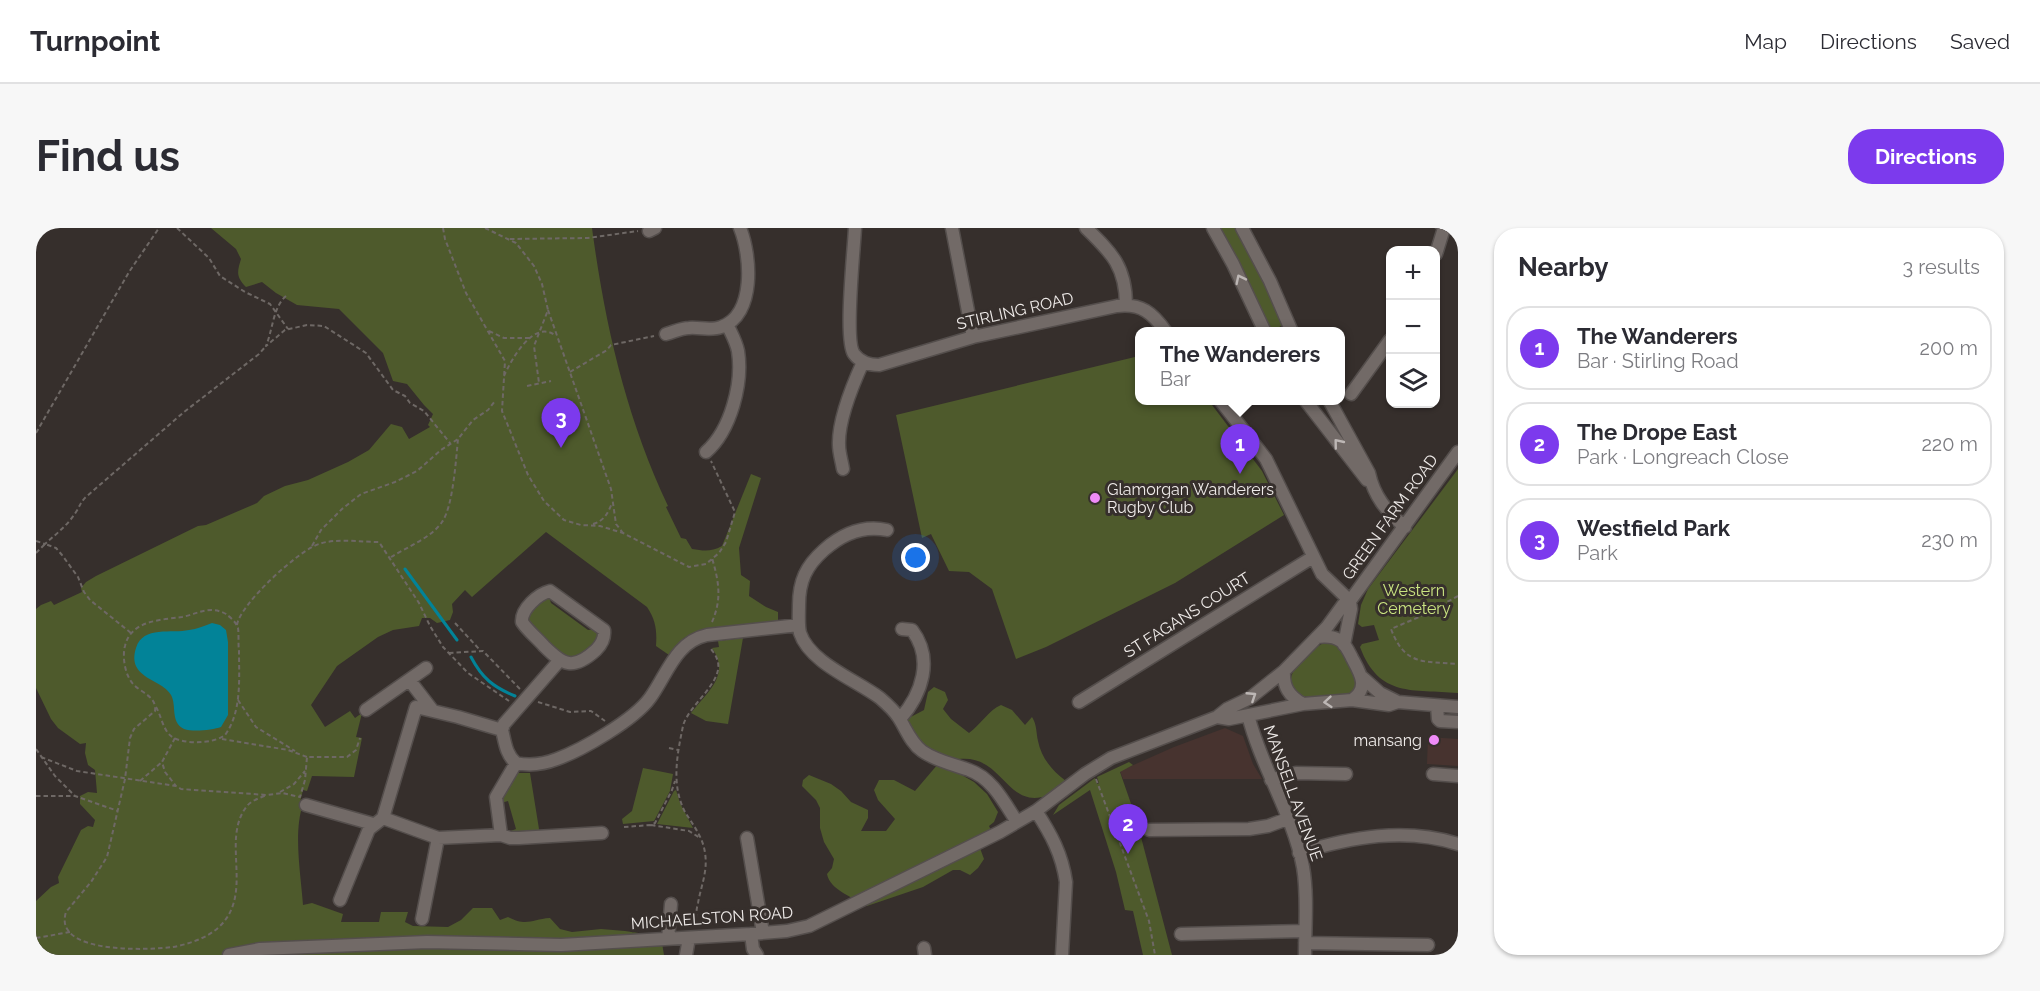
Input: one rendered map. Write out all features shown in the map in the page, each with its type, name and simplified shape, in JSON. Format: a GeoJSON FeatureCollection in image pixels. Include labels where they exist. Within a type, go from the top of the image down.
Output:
{"type":"FeatureCollection","features":[{"type":"Feature","properties":{"kind":"street"},"geometry":{"type":"LineString","coordinates":[[666,334],[688,328],[712,329],[727,324],[737,316],[745,300],[748,256],[740,228]]}},
{"type":"Feature","properties":{"kind":"street"},"geometry":{"type":"LineString","coordinates":[[843,469],[839,447],[840,435],[863,362],[855,355],[850,336],[855,228]]}},
{"type":"Feature","properties":{"kind":"street"},"geometry":{"type":"LineString","coordinates":[[952,228],[973,337]]}},
{"type":"Feature","properties":{"kind":"street"},"geometry":{"type":"LineString","coordinates":[[1086,228],[1116,261],[1126,285],[1126,305]]}},
{"type":"Feature","properties":{"kind":"street"},"geometry":{"type":"LineString","coordinates":[[1213,228],[1262,327]]}},
{"type":"Feature","properties":{"kind":"street"},"geometry":{"type":"LineString","coordinates":[[1242,228],[1270,281],[1290,327]]}},
{"type":"Feature","properties":{"kind":"street"},"geometry":{"type":"LineString","coordinates":[[1438,246],[1444,228]]}},
{"type":"Feature","properties":{"kind":"street","name":"STIRLING ROAD"},"geometry":{"type":"LineString","coordinates":[[863,362],[879,365],[973,337],[1106,307],[1126,305],[1143,308],[1151,313],[1162,327]]}},
{"type":"Feature","properties":{"kind":"street"},"geometry":{"type":"LineString","coordinates":[[706,452],[718,440],[722,432],[731,410],[737,380],[738,351],[727,324]]}},
{"type":"Feature","properties":{"kind":"street"},"geometry":{"type":"LineString","coordinates":[[1351,393],[1386,345]]}},
{"type":"Feature","properties":{"kind":"street"},"geometry":{"type":"LineString","coordinates":[[1224,405],[1266,459],[1325,578],[1350,601]]}},
{"type":"Feature","properties":{"kind":"street"},"geometry":{"type":"LineString","coordinates":[[1309,405],[1372,485],[1384,507],[1405,526]]}},
{"type":"Feature","properties":{"kind":"street"},"geometry":{"type":"LineString","coordinates":[[1332,405],[1369,472],[1372,485]]}},
{"type":"Feature","properties":{"kind":"street","name":"GREEN FARM ROAD"},"geometry":{"type":"LineString","coordinates":[[1284,671],[1327,627],[1343,605],[1350,601],[1458,452]]}},
{"type":"Feature","properties":{"kind":"street"},"geometry":{"type":"LineString","coordinates":[[887,530],[872,527],[856,531],[832,543],[803,576],[799,586],[799,625],[803,639],[812,652],[881,699],[900,719],[911,739],[921,750],[939,760],[969,770],[986,780],[999,794],[1017,822]]}},
{"type":"Feature","properties":{"kind":"street","name":"ST FAGANS COURT"},"geometry":{"type":"LineString","coordinates":[[1079,702],[1313,557]]}},
{"type":"Feature","properties":{"kind":"street"},"geometry":{"type":"LineString","coordinates":[[550,591],[597,624],[604,630],[605,635],[598,648],[588,657],[574,663],[559,661],[522,622],[524,611],[545,592],[550,591]]}},
{"type":"Feature","properties":{"kind":"street","name":"GREEN FARM ROAD"},"geometry":{"type":"LineString","coordinates":[[1344,645],[1351,609],[1350,601]]}},
{"type":"Feature","properties":{"kind":"street"},"geometry":{"type":"LineString","coordinates":[[559,661],[504,724],[502,730],[510,759],[516,763],[535,765],[557,760],[632,717],[649,699],[679,651],[693,639],[706,635],[799,625]]}},
{"type":"Feature","properties":{"kind":"street"},"geometry":{"type":"LineString","coordinates":[[900,719],[916,697],[923,679],[924,658],[919,639],[912,630],[902,629]]}},
{"type":"Feature","properties":{"kind":"street"},"geometry":{"type":"LineString","coordinates":[[1317,637],[1335,638],[1344,645],[1362,677],[1380,693],[1398,702],[1458,707]]}},
{"type":"Feature","properties":{"kind":"street"},"geometry":{"type":"LineString","coordinates":[[366,710],[426,668]]}},
{"type":"Feature","properties":{"kind":"street"},"geometry":{"type":"LineString","coordinates":[[1284,671],[1288,693],[1303,704],[1352,700],[1389,705],[1398,702]]}},
{"type":"Feature","properties":{"kind":"street","name":"MICHAELSTON ROAD"},"geometry":{"type":"LineString","coordinates":[[229,955],[260,949],[427,942],[561,945],[757,934],[809,926],[1017,822],[1111,758],[1217,717],[1227,709],[1250,698],[1284,671]]}},
{"type":"Feature","properties":{"kind":"street"},"geometry":{"type":"LineString","coordinates":[[1352,700],[1361,692],[1362,677]]}},
{"type":"Feature","properties":{"kind":"street"},"geometry":{"type":"LineString","coordinates":[[410,681],[433,711]]}},
{"type":"Feature","properties":{"kind":"street","name":"MICHAELSTON ROAD"},"geometry":{"type":"LineString","coordinates":[[1217,717],[1229,719],[1303,704]]}},
{"type":"Feature","properties":{"kind":"street"},"geometry":{"type":"LineString","coordinates":[[1437,705],[1440,721],[1458,722]]}},
{"type":"Feature","properties":{"kind":"street"},"geometry":{"type":"LineString","coordinates":[[340,900],[369,829],[378,821],[416,707],[502,730]]}},
{"type":"Feature","properties":{"kind":"street","name":"MANSELL AVENUE"},"geometry":{"type":"LineString","coordinates":[[1248,715],[1299,853],[1304,877],[1305,943]]}},
{"type":"Feature","properties":{"kind":"street"},"geometry":{"type":"LineString","coordinates":[[501,835],[496,796],[516,763]]}},
{"type":"Feature","properties":{"kind":"street"},"geometry":{"type":"LineString","coordinates":[[1271,780],[1296,773],[1346,774]]}},
{"type":"Feature","properties":{"kind":"street"},"geometry":{"type":"LineString","coordinates":[[1433,774],[1458,777]]}},
{"type":"Feature","properties":{"kind":"street"},"geometry":{"type":"LineString","coordinates":[[306,805],[378,821],[438,838],[501,835],[519,838],[602,833]]}},
{"type":"Feature","properties":{"kind":"street"},"geometry":{"type":"LineString","coordinates":[[1036,811],[1054,840],[1065,872],[1062,955]]}},
{"type":"Feature","properties":{"kind":"street"},"geometry":{"type":"LineString","coordinates":[[1149,830],[1255,828],[1287,819]]}},
{"type":"Feature","properties":{"kind":"street"},"geometry":{"type":"LineString","coordinates":[[1299,853],[1352,839],[1390,835],[1438,839],[1458,844]]}},
{"type":"Feature","properties":{"kind":"street"},"geometry":{"type":"LineString","coordinates":[[422,919],[438,838]]}},
{"type":"Feature","properties":{"kind":"street"},"geometry":{"type":"LineString","coordinates":[[747,838],[757,934],[753,949],[757,955]]}},
{"type":"Feature","properties":{"kind":"street"},"geometry":{"type":"LineString","coordinates":[[668,939],[671,904]]}},
{"type":"Feature","properties":{"kind":"street"},"geometry":{"type":"LineString","coordinates":[[1180,934],[1305,943],[1428,945]]}},
{"type":"Feature","properties":{"kind":"street"},"geometry":{"type":"LineString","coordinates":[[686,955],[692,938]]}},
{"type":"Feature","properties":{"kind":"path"},"geometry":{"type":"LineString","coordinates":[[36,433],[129,272],[159,228]]}},
{"type":"Feature","properties":{"kind":"path"},"geometry":{"type":"LineString","coordinates":[[177,228],[208,258],[220,276],[270,304],[288,329]]}},
{"type":"Feature","properties":{"kind":"path"},"geometry":{"type":"LineString","coordinates":[[443,228],[466,293],[505,361],[502,411],[528,475],[544,501],[564,520],[600,526],[623,533],[689,567],[706,564],[719,553],[726,542],[735,512],[706,452]]}},
{"type":"Feature","properties":{"kind":"path"},"geometry":{"type":"LineString","coordinates":[[485,228],[510,239],[527,254],[534,266],[611,489],[616,524],[623,533]]}},
{"type":"Feature","properties":{"kind":"path"},"geometry":{"type":"LineString","coordinates":[[510,239],[588,238],[652,229]]}},
{"type":"Feature","properties":{"kind":"path"},"geometry":{"type":"LineString","coordinates":[[266,346],[277,305],[286,296]]}},
{"type":"Feature","properties":{"kind":"path"},"geometry":{"type":"LineString","coordinates":[[539,383],[534,346],[548,310]]}},
{"type":"Feature","properties":{"kind":"path"},"geometry":{"type":"LineString","coordinates":[[36,553],[64,527],[77,511],[81,501],[184,412],[288,329],[307,325],[324,326],[357,346],[366,353],[393,390],[424,411],[450,443]]}},
{"type":"Feature","properties":{"kind":"path"},"geometry":{"type":"LineString","coordinates":[[486,329],[504,338],[530,338]]}},
{"type":"Feature","properties":{"kind":"path"},"geometry":{"type":"LineString","coordinates":[[503,378],[510,363],[530,338],[542,332],[552,333],[558,338]]}},
{"type":"Feature","properties":{"kind":"path"},"geometry":{"type":"LineString","coordinates":[[570,372],[607,350],[611,345],[666,334]]}},
{"type":"Feature","properties":{"kind":"path"},"geometry":{"type":"LineString","coordinates":[[527,386],[551,381]]}},
{"type":"Feature","properties":{"kind":"path"},"geometry":{"type":"LineString","coordinates":[[312,546],[316,537],[334,516],[361,494],[417,471],[458,439],[473,420],[488,410],[495,401]]}},
{"type":"Feature","properties":{"kind":"path"},"geometry":{"type":"LineString","coordinates":[[390,557],[434,531],[442,522],[452,485],[458,439]]}},
{"type":"Feature","properties":{"kind":"path"},"geometry":{"type":"LineString","coordinates":[[589,525],[599,522],[608,512],[612,500]]}},
{"type":"Feature","properties":{"kind":"path"},"geometry":{"type":"LineString","coordinates":[[36,541],[56,548],[78,578],[90,600],[131,633]]}},
{"type":"Feature","properties":{"kind":"path"},"geometry":{"type":"LineString","coordinates":[[222,738],[227,733],[238,699],[237,625],[242,612],[260,590],[312,546],[327,542],[380,542],[419,603],[429,626],[449,653],[477,680],[519,707]]}},
{"type":"Feature","properties":{"kind":"path"},"geometry":{"type":"LineString","coordinates":[[651,825],[658,819],[672,790],[684,724],[688,714],[712,683],[719,666],[706,635],[719,607],[717,576],[712,558]]}},
{"type":"Feature","properties":{"kind":"path"},"geometry":{"type":"LineString","coordinates":[[1458,596],[1391,629],[1396,642],[1406,656],[1418,660],[1458,664]]}},
{"type":"Feature","properties":{"kind":"path"},"geometry":{"type":"LineString","coordinates":[[237,625],[226,614],[216,610],[204,610],[186,616],[154,620],[131,633],[124,646],[126,672],[130,681],[153,700],[166,730],[175,738],[205,743],[222,738],[307,757],[347,757],[356,750],[360,738]]}},
{"type":"Feature","properties":{"kind":"path"},"geometry":{"type":"LineString","coordinates":[[455,623],[522,691]]}},
{"type":"Feature","properties":{"kind":"path"},"geometry":{"type":"LineString","coordinates":[[449,653],[480,650]]}},
{"type":"Feature","properties":{"kind":"path"},"geometry":{"type":"LineString","coordinates":[[238,699],[251,723],[297,753]]}},
{"type":"Feature","properties":{"kind":"path"},"geometry":{"type":"LineString","coordinates":[[532,700],[570,712],[591,711],[604,721]]}},
{"type":"Feature","properties":{"kind":"path"},"geometry":{"type":"LineString","coordinates":[[156,707],[155,711],[134,729],[130,738],[125,779],[109,849],[103,864],[91,882],[66,912],[65,922],[70,932],[84,942],[130,950],[174,946],[207,936],[220,927],[236,896],[236,843],[242,814],[248,805],[267,795]]}},
{"type":"Feature","properties":{"kind":"path"},"geometry":{"type":"LineString","coordinates":[[140,781],[162,762],[175,738]]}},
{"type":"Feature","properties":{"kind":"path"},"geometry":{"type":"LineString","coordinates":[[669,748],[679,750]]}},
{"type":"Feature","properties":{"kind":"path"},"geometry":{"type":"LineString","coordinates":[[36,749],[55,776],[75,796]]}},
{"type":"Feature","properties":{"kind":"path"},"geometry":{"type":"LineString","coordinates":[[41,757],[77,771],[176,786]]}},
{"type":"Feature","properties":{"kind":"path"},"geometry":{"type":"LineString","coordinates":[[162,762],[165,772],[181,789],[267,795],[287,794],[300,797],[304,789],[307,757]]}},
{"type":"Feature","properties":{"kind":"path"},"geometry":{"type":"LineString","coordinates":[[278,794],[300,779],[306,767]]}},
{"type":"Feature","properties":{"kind":"path"},"geometry":{"type":"LineString","coordinates":[[675,774],[682,805],[701,839],[705,853],[706,866],[692,938]]}},
{"type":"Feature","properties":{"kind":"path"},"geometry":{"type":"LineString","coordinates":[[1095,776],[1149,921],[1155,955]]}},
{"type":"Feature","properties":{"kind":"path"},"geometry":{"type":"LineString","coordinates":[[36,796],[75,796],[118,811]]}},
{"type":"Feature","properties":{"kind":"path"},"geometry":{"type":"LineString","coordinates":[[624,827],[651,825],[689,831],[701,839]]}},
{"type":"Feature","properties":{"kind":"path"},"geometry":{"type":"LineString","coordinates":[[36,938],[70,932]]}},
{"type":"Feature","properties":{"kind":"shaded area"},"geometry":{"type":"Polygon","coordinates":[[[1225,728],[1243,736],[1253,764],[1262,779],[1123,779],[1120,771],[1225,728]]]}},
{"type":"Feature","properties":{"kind":"shaded area"},"geometry":{"type":"Polygon","coordinates":[[[1428,737],[1458,739],[1458,766],[1427,764],[1428,737]]]}},
{"type":"Feature","properties":{"kind":"green space"},"geometry":{"type":"Polygon","coordinates":[[[211,228],[592,228],[603,300],[629,405],[640,439],[668,506],[666,507],[681,538],[686,539],[692,549],[707,550],[722,546],[751,474],[761,478],[739,548],[741,575],[750,581],[749,596],[778,612],[778,622],[698,632],[684,638],[669,655],[656,646],[655,626],[647,607],[546,532],[472,597],[465,590],[452,604],[453,612],[450,620],[437,623],[430,618],[422,618],[419,626],[393,630],[378,637],[337,666],[311,705],[325,727],[350,711],[355,718],[362,713],[356,737],[362,738],[354,777],[312,776],[307,791],[303,790],[300,802],[303,804],[298,841],[303,905],[312,903],[343,914],[341,922],[379,922],[381,912],[408,912],[405,922],[413,926],[448,927],[461,920],[473,908],[492,908],[500,920],[508,917],[525,922],[550,918],[560,929],[572,932],[601,929],[645,934],[662,943],[664,955],[36,955],[36,901],[59,883],[58,877],[81,830],[88,826],[93,827],[95,820],[80,804],[80,796],[88,792],[97,793],[95,770],[88,765],[85,753],[86,743],[80,744],[58,728],[36,688],[36,609],[51,601],[54,605],[82,592],[81,588],[86,582],[96,576],[198,526],[206,525],[257,503],[264,496],[285,486],[308,480],[348,462],[369,450],[391,424],[402,427],[409,439],[430,427],[428,425],[433,414],[407,384],[393,381],[383,353],[339,309],[297,305],[262,282],[246,287],[239,277],[241,259],[236,249],[211,228]]]}},
{"type":"Feature","properties":{"kind":"green space"},"geometry":{"type":"Polygon","coordinates":[[[1218,228],[1238,228],[1284,321],[1279,327],[1267,325],[1218,228]]]}},
{"type":"Feature","properties":{"kind":"green space","name":"Glamorgan Wanderers Rugby Club"},"geometry":{"type":"Polygon","coordinates":[[[1135,357],[1135,405],[1212,405],[1262,471],[1284,515],[1175,583],[1046,647],[1016,659],[992,589],[969,572],[949,571],[931,534],[922,538],[896,415],[1135,357]]]}},
{"type":"Feature","properties":{"kind":"green space","name":"Western Cemetery"},"geometry":{"type":"Polygon","coordinates":[[[1458,469],[1458,693],[1399,688],[1387,683],[1377,675],[1360,647],[1362,644],[1379,640],[1374,625],[1362,627],[1358,624],[1361,605],[1368,589],[1458,469]]]}},
{"type":"Feature","properties":{"kind":"green space"},"geometry":{"type":"Polygon","coordinates":[[[549,597],[551,603],[588,630],[595,629],[598,632],[599,640],[588,651],[569,657],[561,654],[553,649],[527,622],[527,616],[543,599],[549,597]]]}},
{"type":"Feature","properties":{"kind":"green space"},"geometry":{"type":"Polygon","coordinates":[[[743,638],[728,724],[706,721],[691,713],[715,683],[718,675],[717,658],[712,648],[719,647],[718,641],[743,638]]]}},
{"type":"Feature","properties":{"kind":"green space"},"geometry":{"type":"Polygon","coordinates":[[[1327,642],[1343,653],[1351,666],[1358,686],[1352,693],[1347,694],[1315,697],[1299,695],[1291,681],[1293,673],[1304,657],[1327,642]]]}},
{"type":"Feature","properties":{"kind":"green space"},"geometry":{"type":"Polygon","coordinates":[[[934,687],[945,692],[948,700],[943,709],[951,719],[969,733],[992,710],[1001,705],[1012,710],[1025,725],[1032,717],[1044,758],[1066,781],[1066,786],[1045,796],[1030,798],[1018,793],[986,765],[972,759],[953,760],[960,774],[974,782],[987,794],[998,812],[994,822],[989,826],[991,830],[979,836],[977,840],[984,859],[970,875],[960,870],[953,870],[923,887],[867,906],[849,897],[829,880],[827,874],[832,868],[834,859],[824,842],[820,828],[820,808],[816,800],[802,786],[803,780],[809,775],[831,784],[851,802],[868,810],[868,818],[861,831],[886,831],[895,819],[878,800],[874,790],[879,780],[894,780],[915,791],[938,764],[905,720],[924,710],[928,692],[934,687]]]}},
{"type":"Feature","properties":{"kind":"green space"},"geometry":{"type":"Polygon","coordinates":[[[1129,762],[1133,765],[1120,772],[1136,818],[1172,955],[1143,955],[1133,911],[1125,910],[1116,872],[1090,790],[1053,815],[1059,805],[1095,778],[1097,784],[1099,783],[1097,777],[1129,762]]]}},
{"type":"Feature","properties":{"kind":"green space"},"geometry":{"type":"Polygon","coordinates":[[[643,768],[673,774],[670,791],[654,821],[623,824],[622,819],[632,811],[643,768]]]}},
{"type":"Feature","properties":{"kind":"green space"},"geometry":{"type":"Polygon","coordinates":[[[518,773],[530,773],[539,829],[513,835],[508,832],[516,829],[508,801],[501,803],[500,797],[518,773]]]}},
{"type":"Feature","properties":{"kind":"green space"},"geometry":{"type":"Polygon","coordinates":[[[676,790],[680,803],[693,828],[657,824],[676,790]]]}},
{"type":"Feature","properties":{"kind":"water"},"geometry":{"type":"Polygon","coordinates":[[[212,623],[226,630],[228,715],[221,727],[203,730],[184,729],[175,718],[171,695],[136,666],[134,658],[136,648],[145,636],[151,633],[192,630],[212,623]]]}},
{"type":"Feature","properties":{"kind":"waterway"},"geometry":{"type":"LineString","coordinates":[[405,569],[457,640]]}},
{"type":"Feature","properties":{"kind":"waterway"},"geometry":{"type":"LineString","coordinates":[[471,657],[479,671],[489,681],[515,696]]}},
{"type":"Feature","properties":{"kind":"place","name":"Westfield Park"},"geometry":{"type":"Point","coordinates":[561,448]}},
{"type":"Feature","properties":{"kind":"place","name":"The Wanderers"},"geometry":{"type":"Point","coordinates":[1240,474]}},
{"type":"Feature","properties":{"kind":"place","name":"Glamorgan Wanderers Rugby Club"},"geometry":{"type":"Point","coordinates":[1095,498]}},
{"type":"Feature","properties":{"kind":"place","name":"mansang"},"geometry":{"type":"Point","coordinates":[1434,740]}},
{"type":"Feature","properties":{"kind":"place","name":"The Drope East"},"geometry":{"type":"Point","coordinates":[1128,854]}}]}
